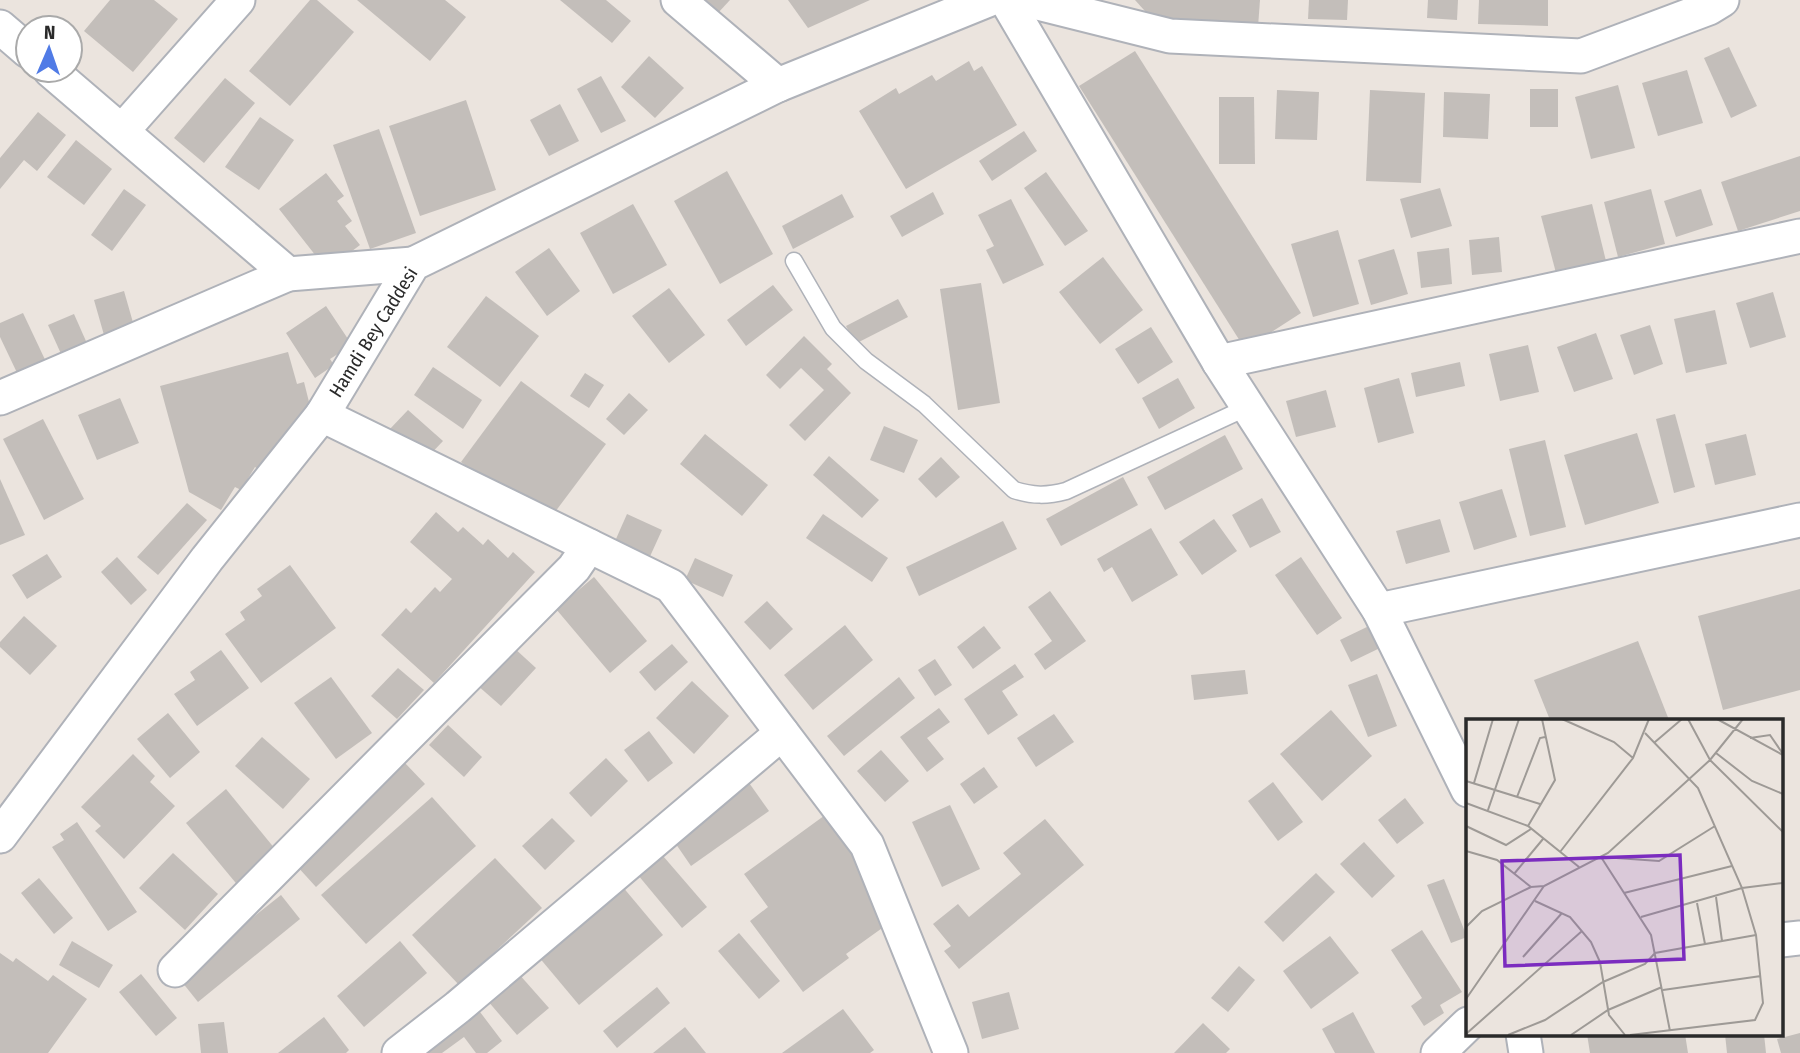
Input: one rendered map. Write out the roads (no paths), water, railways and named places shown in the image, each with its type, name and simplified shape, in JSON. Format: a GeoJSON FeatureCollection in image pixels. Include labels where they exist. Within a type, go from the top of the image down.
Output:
{"type":"FeatureCollection","features":[{"type":"Feature","properties":{"kind":"street"},"geometry":{"type":"LineString","coordinates":[[122,131],[238,0]]}},
{"type":"Feature","properties":{"kind":"street"},"geometry":{"type":"LineString","coordinates":[[678,0],[778,85]]}},
{"type":"Feature","properties":{"kind":"street","name":"Hamdi Bey Caddesi"},"geometry":{"type":"LineString","coordinates":[[0,836],[207,559],[322,415],[413,264],[778,85],[988,0]]}},
{"type":"Feature","properties":{"kind":"street"},"geometry":{"type":"LineString","coordinates":[[1006,0],[1219,362],[1380,610],[1466,786]]}},
{"type":"Feature","properties":{"kind":"street"},"geometry":{"type":"LineString","coordinates":[[1026,0],[1170,36],[1581,56],[1709,8],[1722,0]]}},
{"type":"Feature","properties":{"kind":"street"},"geometry":{"type":"LineString","coordinates":[[0,27],[14,39]]}},
{"type":"Feature","properties":{"kind":"street"},"geometry":{"type":"LineString","coordinates":[[67,84],[288,274]]}},
{"type":"Feature","properties":{"kind":"street"},"geometry":{"type":"LineString","coordinates":[[1219,362],[1800,236]]}},
{"type":"Feature","properties":{"kind":"street"},"geometry":{"type":"LineString","coordinates":[[0,398],[288,274],[413,264]]}},
{"type":"Feature","properties":{"kind":"street"},"geometry":{"type":"LineString","coordinates":[[322,415],[671,586],[867,845],[951,1053]]}},
{"type":"Feature","properties":{"kind":"street"},"geometry":{"type":"LineString","coordinates":[[1380,610],[1800,520]]}},
{"type":"Feature","properties":{"kind":"street"},"geometry":{"type":"LineString","coordinates":[[175,970],[574,568],[589,546]]}},
{"type":"Feature","properties":{"kind":"street"},"geometry":{"type":"LineString","coordinates":[[399,1053],[458,1007],[782,733]]}},
{"type":"Feature","properties":{"kind":"street"},"geometry":{"type":"LineString","coordinates":[[1438,1053],[1466,1026]]}},
{"type":"Feature","properties":{"kind":"lane"},"geometry":{"type":"LineString","coordinates":[[794,261],[833,328],[866,361],[923,404],[1014,490],[1026,494],[1038,496],[1066,491],[1248,407]]}}]}
